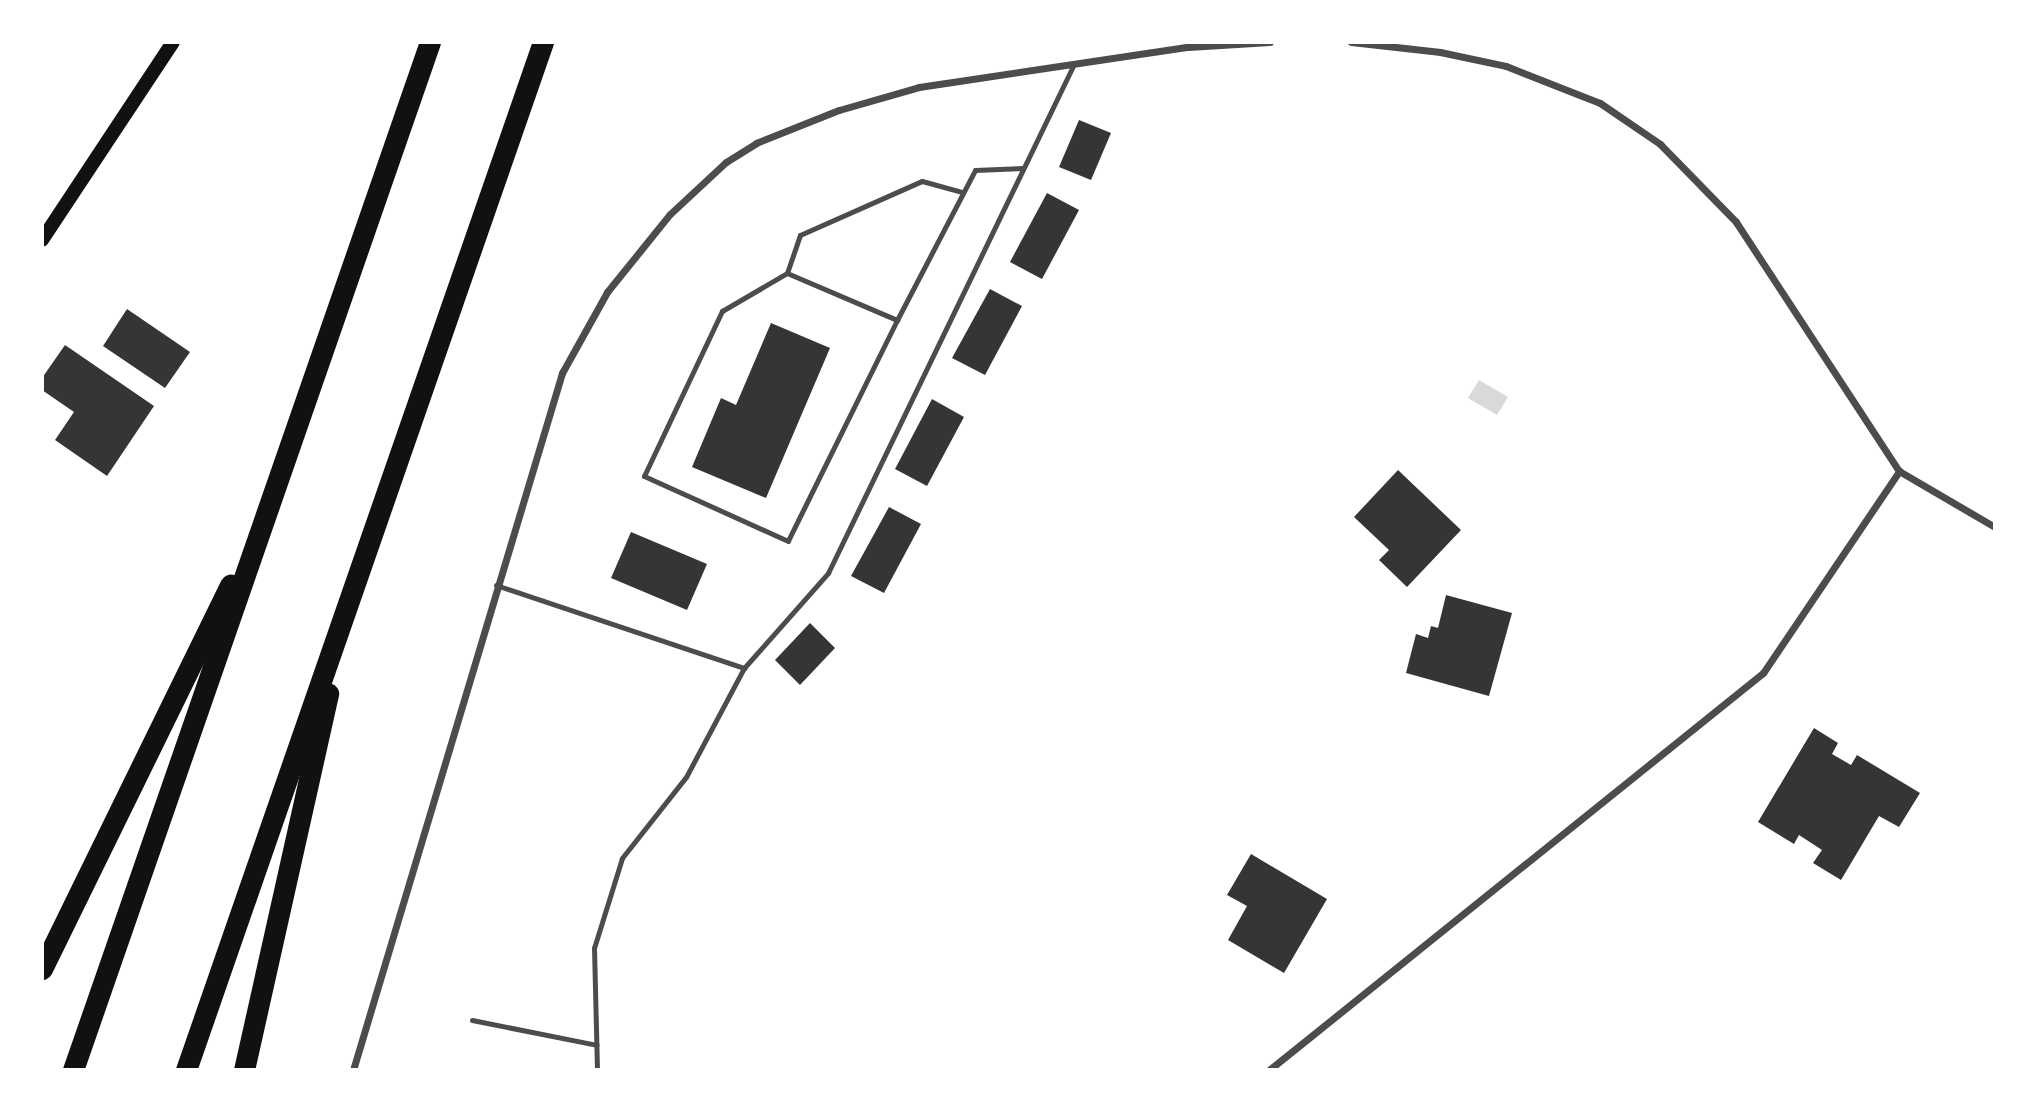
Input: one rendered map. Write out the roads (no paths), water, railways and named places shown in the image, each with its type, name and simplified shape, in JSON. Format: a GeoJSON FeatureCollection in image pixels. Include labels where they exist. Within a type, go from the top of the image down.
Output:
{"type":"FeatureCollection","features":[{"type":"Feature","properties":{"kind":"highway"},"geometry":{"type":"LineString","coordinates":[[73,1070],[430,42]]}},
{"type":"Feature","properties":{"kind":"highway"},"geometry":{"type":"LineString","coordinates":[[186,1070],[542,42]]}},
{"type":"Feature","properties":{"kind":"highway"},"geometry":{"type":"LineString","coordinates":[[42,969],[271,501]]}},
{"type":"Feature","properties":{"kind":"highway"},"geometry":{"type":"LineString","coordinates":[[244,1070],[350,596]]}},
{"type":"Feature","properties":{"kind":"main road"},"geometry":{"type":"LineString","coordinates":[[42,240],[173,42]]}},
{"type":"Feature","properties":{"kind":"street"},"geometry":{"type":"LineString","coordinates":[[353,1070],[496,585],[562,373],[607,292],[652,235],[726,162],[797,125],[919,87],[1188,47],[1270,42]]}},
{"type":"Feature","properties":{"kind":"street"},"geometry":{"type":"LineString","coordinates":[[1351,42],[1440,52],[1506,66],[1600,103],[1660,144],[1736,222],[1899,471],[1995,527]]}},
{"type":"Feature","properties":{"kind":"street"},"geometry":{"type":"LineString","coordinates":[[1269,1070],[1763,673],[1899,471]]}},
{"type":"Feature","properties":{"kind":"lane"},"geometry":{"type":"LineString","coordinates":[[597,1070],[594,947],[622,858],[686,777],[744,668],[828,573],[1074,64]]}},
{"type":"Feature","properties":{"kind":"lane"},"geometry":{"type":"LineString","coordinates":[[962,192],[922,181],[800,235],[787,273],[722,311],[644,476],[788,541],[897,320],[975,170],[1024,168]]}},
{"type":"Feature","properties":{"kind":"lane"},"geometry":{"type":"LineString","coordinates":[[787,273],[897,320]]}},
{"type":"Feature","properties":{"kind":"lane"},"geometry":{"type":"LineString","coordinates":[[496,585],[744,668]]}},
{"type":"Feature","properties":{"kind":"lane"},"geometry":{"type":"LineString","coordinates":[[472,1020],[597,1045]]}}]}
